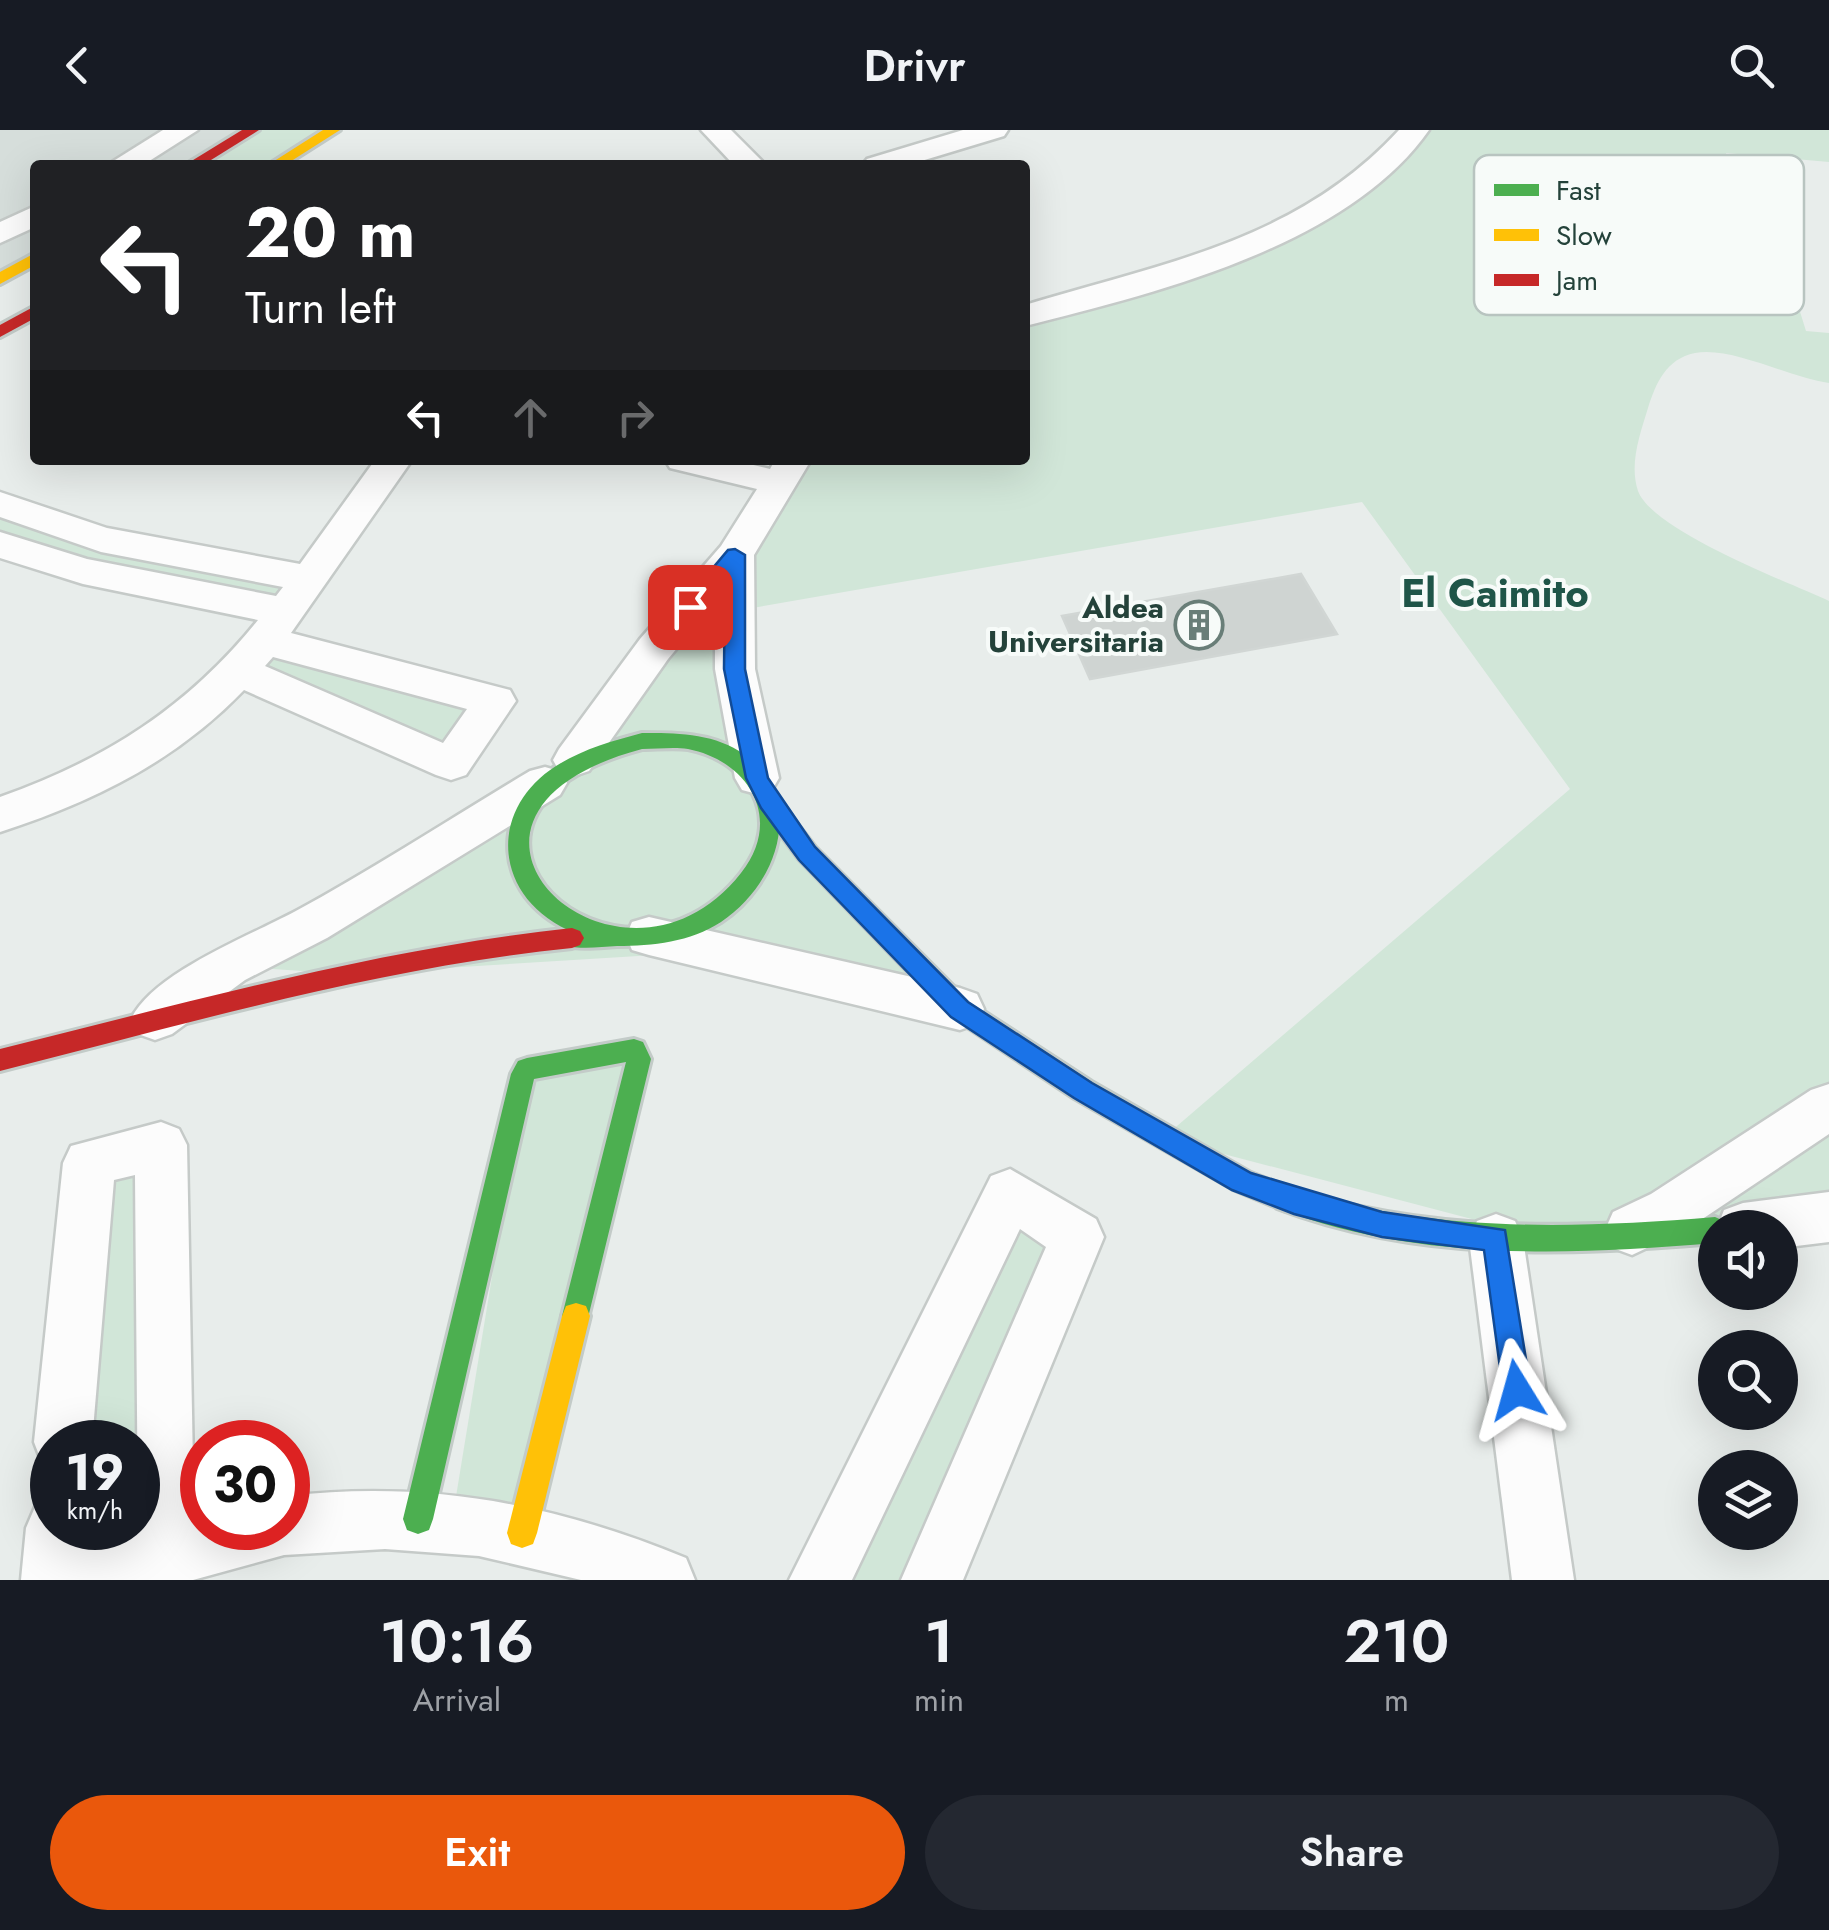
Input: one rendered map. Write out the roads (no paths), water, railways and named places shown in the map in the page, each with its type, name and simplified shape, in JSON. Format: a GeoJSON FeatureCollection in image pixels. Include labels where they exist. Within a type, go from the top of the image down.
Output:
{"type":"FeatureCollection","features":[{"type":"Feature","properties":{"kind":"street"},"geometry":{"type":"LineString","coordinates":[[131,160],[184,130]]}},
{"type":"Feature","properties":{"kind":"street"},"geometry":{"type":"LineString","coordinates":[[201,160],[252,130]]}},
{"type":"Feature","properties":{"kind":"street"},"geometry":{"type":"LineString","coordinates":[[283,160],[332,130]]}},
{"type":"Feature","properties":{"kind":"street"},"geometry":{"type":"LineString","coordinates":[[716,130],[746,160]]}},
{"type":"Feature","properties":{"kind":"street"},"geometry":{"type":"LineString","coordinates":[[894,160],[994,130]]}},
{"type":"Feature","properties":{"kind":"street"},"geometry":{"type":"LineString","coordinates":[[1030,315],[1201,265],[1279,231],[1354,188],[1415,130]]}},
{"type":"Feature","properties":{"kind":"street"},"geometry":{"type":"LineString","coordinates":[[0,234],[30,217]]}},
{"type":"Feature","properties":{"kind":"street"},"geometry":{"type":"LineString","coordinates":[[0,278],[30,261]]}},
{"type":"Feature","properties":{"kind":"street"},"geometry":{"type":"LineString","coordinates":[[0,332],[30,314]]}},
{"type":"Feature","properties":{"kind":"street"},"geometry":{"type":"LineString","coordinates":[[0,814],[115,769],[162,740],[273,625],[390,465]]}},
{"type":"Feature","properties":{"kind":"street"},"geometry":{"type":"LineString","coordinates":[[729,465],[785,471],[735,555],[524,811],[515,843],[520,874],[538,902],[568,924],[775,964],[884,995],[960,1009]]}},
{"type":"Feature","properties":{"kind":"street"},"geometry":{"type":"LineString","coordinates":[[0,504],[101,539],[273,625],[451,764],[495,701],[273,625],[0,545]]}},
{"type":"Feature","properties":{"kind":"street"},"geometry":{"type":"LineString","coordinates":[[0,1060],[155,1020],[456,952],[628,936],[692,926],[718,912],[759,875],[773,841],[735,669],[735,555]]}},
{"type":"Feature","properties":{"kind":"street"},"geometry":{"type":"LineString","coordinates":[[155,1020],[228,966],[311,924],[560,771],[611,745],[653,738],[694,742],[729,755],[764,793],[807,853],[960,1009],[1083,1090],[1242,1181],[1357,1219],[1407,1230],[1496,1239],[1613,1239],[1698,1232]]}},
{"type":"Feature","properties":{"kind":"street"},"geometry":{"type":"LineString","coordinates":[[418,1519],[523,1074],[526,1069],[634,1050],[639,1059],[522,1532]]}},
{"type":"Feature","properties":{"kind":"street"},"geometry":{"type":"LineString","coordinates":[[1613,1239],[1670,1211],[1829,1106]]}},
{"type":"Feature","properties":{"kind":"street"},"geometry":{"type":"LineString","coordinates":[[65,1420],[89,1162],[161,1144],[164,1556]]}},
{"type":"Feature","properties":{"kind":"street"},"geometry":{"type":"LineString","coordinates":[[820,1580],[1010,1193],[1077,1237],[932,1580]]}},
{"type":"Feature","properties":{"kind":"street"},"geometry":{"type":"LineString","coordinates":[[1798,1221],[1829,1217]]}},
{"type":"Feature","properties":{"kind":"street"},"geometry":{"type":"LineString","coordinates":[[1496,1239],[1544,1580]]}},
{"type":"Feature","properties":{"kind":"street"},"geometry":{"type":"LineString","coordinates":[[310,1523],[354,1518],[418,1519],[522,1532],[576,1546],[664,1580]]}},
{"type":"Feature","properties":{"kind":"street"},"geometry":{"type":"LineString","coordinates":[[52,1580],[54,1550]]}},
{"type":"Feature","properties":{"kind":"street"},"geometry":{"type":"LineString","coordinates":[[76,1580],[188,1550]]}},
{"type":"Feature","properties":{"kind":"place","name":"Aldea Universitaria"},"geometry":{"type":"Point","coordinates":[1199,625]}},
{"type":"Feature","properties":{"kind":"district","name":"El Caimito"},"geometry":{"type":"Point","coordinates":[1495,593]}}]}
